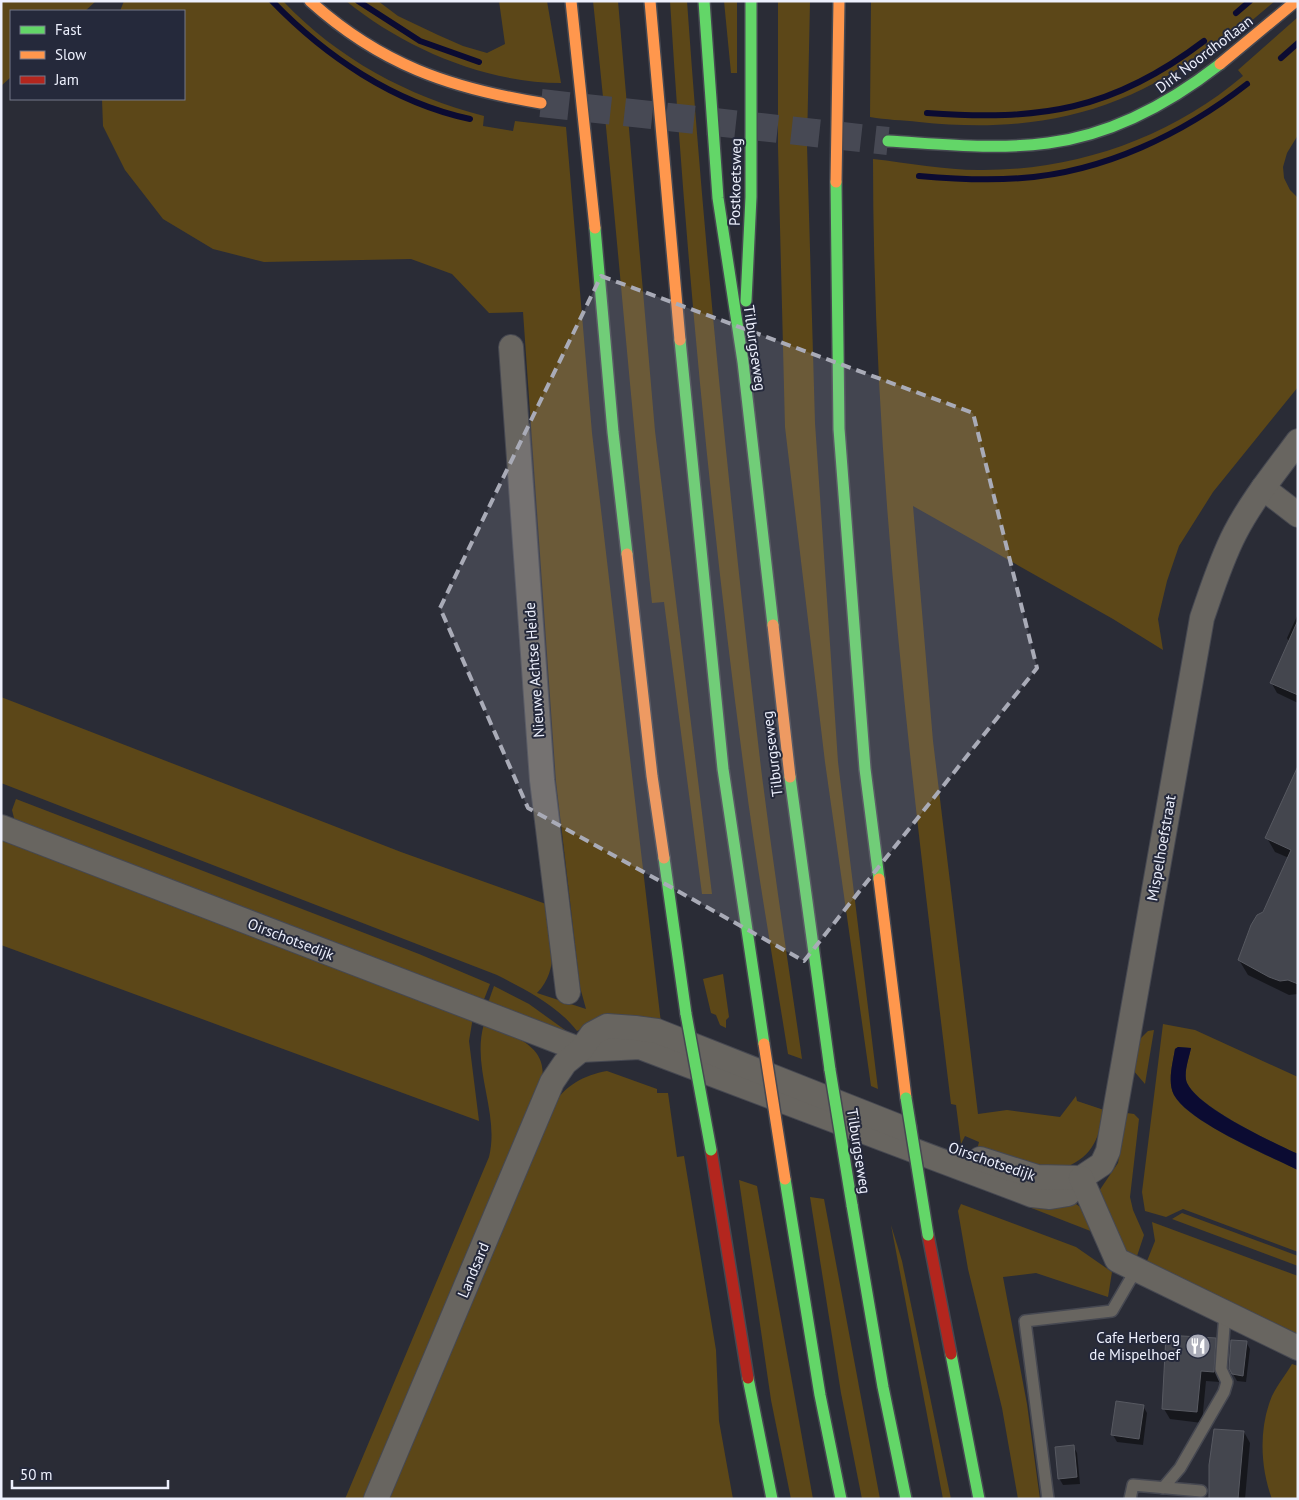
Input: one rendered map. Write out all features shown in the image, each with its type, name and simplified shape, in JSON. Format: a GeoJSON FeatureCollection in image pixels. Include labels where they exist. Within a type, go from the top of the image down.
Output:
{"type":"FeatureCollection","features":[{"type":"Feature","properties":{"kind":"main road"},"geometry":{"type":"LineString","coordinates":[[310,1],[339,27],[380,54],[421,74],[475,91],[541,103]]}},
{"type":"Feature","properties":{"kind":"main road"},"geometry":{"type":"LineString","coordinates":[[571,1],[589,160],[613,432],[650,757],[686,1014],[711,1150],[752,1402],[772,1499]]}},
{"type":"Feature","properties":{"kind":"main road"},"geometry":{"type":"LineString","coordinates":[[650,1],[686,407],[723,769],[785,1179],[820,1395],[841,1499]]}},
{"type":"Feature","properties":{"kind":"main road","name":"Tilburgseweg"},"geometry":{"type":"LineString","coordinates":[[704,1],[718,198],[743,362],[789,770],[830,1070],[882,1378],[906,1499]]}},
{"type":"Feature","properties":{"kind":"main road","name":"Postkoetsweg"},"geometry":{"type":"LineString","coordinates":[[743,362],[751,196],[751,1]]}},
{"type":"Feature","properties":{"kind":"main road"},"geometry":{"type":"LineString","coordinates":[[839,1],[836,148],[840,429],[865,769],[906,1098],[928,1235],[979,1499]]}},
{"type":"Feature","properties":{"kind":"main road","name":"Dirk Noordhoflaan"},"geometry":{"type":"LineString","coordinates":[[888,141],[996,146],[1051,143],[1097,133],[1156,108],[1198,81],[1296,1]]}},
{"type":"Feature","properties":{"kind":"street","name":"Nieuwe Achtse Heide"},"geometry":{"type":"LineString","coordinates":[[511,347],[542,780],[568,992]]}},
{"type":"Feature","properties":{"kind":"street","name":"Mispelhoefstraat"},"geometry":{"type":"LineString","coordinates":[[1081,1178],[1102,1164],[1108,1151],[1202,618],[1217,573],[1235,532],[1298,441]]}},
{"type":"Feature","properties":{"kind":"street"},"geometry":{"type":"LineString","coordinates":[[1264,488],[1298,514]]}},
{"type":"Feature","properties":{"kind":"street","name":"Oirschotsedijk"},"geometry":{"type":"LineString","coordinates":[[1,827],[581,1050],[592,1034],[607,1026],[656,1031],[983,1160],[1037,1177],[1081,1178]]}},
{"type":"Feature","properties":{"kind":"street","name":"Landsard"},"geometry":{"type":"LineString","coordinates":[[376,1499],[552,1082],[564,1063],[581,1050]]}},
{"type":"Feature","properties":{"kind":"street"},"geometry":{"type":"LineString","coordinates":[[1081,1178],[1127,1264],[1298,1348]]}},
{"type":"Feature","properties":{"kind":"lane"},"geometry":{"type":"LineString","coordinates":[[1048,1499],[1025,1322],[1112,1311],[1127,1264]]}},
{"type":"Feature","properties":{"kind":"lane"},"geometry":{"type":"LineString","coordinates":[[1163,1488],[1180,1468],[1224,1392],[1227,1382],[1221,1369],[1225,1312]]}},
{"type":"Feature","properties":{"kind":"lane"},"geometry":{"type":"LineString","coordinates":[[1130,1499],[1133,1485],[1201,1491]]}},
{"type":"Feature","properties":{"kind":"highlighted area"},"geometry":{"type":"Polygon","coordinates":[[[601,276],[973,413],[1037,668],[804,961],[528,808],[440,608],[601,276]]]}},
{"type":"Feature","properties":{"kind":"shaded area"},"geometry":{"type":"Polygon","coordinates":[[[1,1],[96,1],[86,10],[10,10],[10,78],[1,86],[1,1]]]}},
{"type":"Feature","properties":{"kind":"shaded area"},"geometry":{"type":"Polygon","coordinates":[[[124,1],[283,1],[304,22],[350,58],[375,73],[428,98],[484,116],[483,126],[513,131],[515,121],[566,127],[592,433],[661,1023],[587,1026],[577,1031],[551,1006],[530,992],[497,975],[1,783],[1,697],[401,852],[546,904],[552,940],[552,962],[549,973],[537,993],[586,1009],[580,987],[556,781],[523,312],[489,313],[452,274],[411,259],[264,262],[213,249],[163,219],[125,170],[103,126],[102,100],[185,100],[185,10],[120,10],[124,1]]]}},
{"type":"Feature","properties":{"kind":"shaded area"},"geometry":{"type":"Polygon","coordinates":[[[346,1],[378,1],[398,16],[463,46],[487,53],[505,44],[499,1],[547,1],[561,83],[503,77],[447,60],[393,34],[346,1]]]}},
{"type":"Feature","properties":{"kind":"shaded area"},"geometry":{"type":"Polygon","coordinates":[[[593,1],[618,1],[655,431],[712,894],[702,894],[664,602],[652,603],[593,1]]]}},
{"type":"Feature","properties":{"kind":"shaded area"},"geometry":{"type":"Polygon","coordinates":[[[670,1],[687,1],[710,289],[739,577],[766,804],[802,1059],[788,1054],[754,841],[720,578],[691,290],[670,1]]]}},
{"type":"Feature","properties":{"kind":"shaded area"},"geometry":{"type":"Polygon","coordinates":[[[724,1],[737,1],[737,73],[731,73],[724,1]]]}},
{"type":"Feature","properties":{"kind":"shaded area"},"geometry":{"type":"Polygon","coordinates":[[[778,1],[810,1],[807,145],[815,423],[838,762],[878,1089],[871,1086],[825,762],[785,427],[778,147],[778,1]]]}},
{"type":"Feature","properties":{"kind":"shaded area"},"geometry":{"type":"Polygon","coordinates":[[[871,1],[1275,1],[1237,33],[1233,33],[1217,46],[1214,43],[1180,68],[1146,87],[1111,103],[1075,114],[1038,121],[999,125],[960,125],[870,117],[871,1]]]}},
{"type":"Feature","properties":{"kind":"shaded area"},"geometry":{"type":"Polygon","coordinates":[[[1298,17],[1298,135],[1287,153],[1283,167],[1284,178],[1290,190],[1298,198],[1298,387],[1213,492],[1179,546],[1167,581],[1158,619],[1163,650],[1113,619],[913,506],[933,741],[978,1114],[1007,1110],[1060,1117],[1076,1096],[1077,1101],[1104,1110],[1099,1131],[1092,1148],[1079,1160],[1059,1170],[977,1150],[979,1142],[965,1136],[961,1144],[956,1105],[951,1104],[910,751],[888,515],[880,396],[875,278],[873,159],[953,169],[1015,169],[1085,157],[1120,147],[1153,133],[1215,98],[1243,76],[1238,70],[1298,17]]]}},
{"type":"Feature","properties":{"kind":"shaded area"},"geometry":{"type":"Polygon","coordinates":[[[16,799],[419,954],[490,984],[483,1002],[15,822],[12,810],[16,799]]]}},
{"type":"Feature","properties":{"kind":"shaded area"},"geometry":{"type":"Polygon","coordinates":[[[1,836],[473,1017],[469,1041],[479,1121],[1,945],[1,836]]]}},
{"type":"Feature","properties":{"kind":"shaded area"},"geometry":{"type":"Polygon","coordinates":[[[723,974],[729,1017],[726,1020],[726,1028],[720,1025],[716,1015],[711,1013],[703,979],[723,974]]]}},
{"type":"Feature","properties":{"kind":"shaded area"},"geometry":{"type":"Polygon","coordinates":[[[494,986],[529,1004],[572,1035],[488,1003],[494,986]]]}},
{"type":"Feature","properties":{"kind":"shaded area"},"geometry":{"type":"Polygon","coordinates":[[[484,1024],[525,1042],[533,1049],[539,1057],[542,1067],[542,1079],[363,1499],[345,1499],[489,1157],[491,1124],[481,1057],[484,1024]]]}},
{"type":"Feature","properties":{"kind":"shaded area"},"geometry":{"type":"Polygon","coordinates":[[[1163,1024],[1195,1030],[1298,1077],[1298,1154],[1237,1123],[1194,1093],[1186,1079],[1191,1048],[1178,1047],[1175,1049],[1171,1084],[1174,1095],[1195,1116],[1230,1137],[1298,1170],[1298,1252],[1183,1209],[1166,1217],[1145,1211],[1142,1192],[1163,1024]]]}},
{"type":"Feature","properties":{"kind":"shaded area"},"geometry":{"type":"Polygon","coordinates":[[[1154,1030],[1145,1084],[1133,1070],[1138,1041],[1148,1031],[1154,1030]]]}},
{"type":"Feature","properties":{"kind":"shaded area"},"geometry":{"type":"Polygon","coordinates":[[[1178,1047],[1191,1048],[1186,1079],[1194,1093],[1205,1103],[1237,1123],[1298,1154],[1298,1170],[1212,1127],[1183,1106],[1174,1095],[1171,1084],[1175,1049],[1178,1047]]]}},
{"type":"Feature","properties":{"kind":"shaded area"},"geometry":{"type":"Polygon","coordinates":[[[607,1071],[657,1089],[657,1093],[668,1093],[677,1157],[684,1156],[716,1350],[719,1421],[733,1499],[385,1499],[553,1105],[576,1082],[591,1075],[607,1071]]]}},
{"type":"Feature","properties":{"kind":"shaded area"},"geometry":{"type":"Polygon","coordinates":[[[1127,1113],[1134,1114],[1139,1119],[1130,1197],[1133,1210],[1144,1235],[1137,1256],[1121,1250],[1097,1194],[1118,1163],[1127,1113]]]}},
{"type":"Feature","properties":{"kind":"shaded area"},"geometry":{"type":"Polygon","coordinates":[[[869,1145],[1076,1204],[1083,1209],[1093,1232],[869,1145]]]}},
{"type":"Feature","properties":{"kind":"shaded area"},"geometry":{"type":"Polygon","coordinates":[[[739,1180],[757,1186],[813,1499],[791,1499],[771,1400],[739,1180]]]}},
{"type":"Feature","properties":{"kind":"shaded area"},"geometry":{"type":"Polygon","coordinates":[[[810,1197],[824,1199],[880,1499],[862,1499],[841,1393],[810,1197]]]}},
{"type":"Feature","properties":{"kind":"shaded area"},"geometry":{"type":"Polygon","coordinates":[[[961,1204],[1076,1247],[1112,1272],[1108,1297],[1036,1273],[1003,1277],[1027,1404],[1040,1499],[1018,1499],[1002,1408],[968,1269],[958,1211],[961,1204]]]}},
{"type":"Feature","properties":{"kind":"shaded area"},"geometry":{"type":"Polygon","coordinates":[[[1182,1213],[1298,1256],[1298,1266],[1172,1219],[1182,1213]]]}},
{"type":"Feature","properties":{"kind":"shaded area"},"geometry":{"type":"Polygon","coordinates":[[[1152,1222],[1298,1276],[1298,1335],[1147,1261],[1155,1241],[1152,1222]]]}},
{"type":"Feature","properties":{"kind":"shaded area"},"geometry":{"type":"Polygon","coordinates":[[[891,1225],[902,1261],[951,1499],[943,1499],[891,1225]]]}},
{"type":"Feature","properties":{"kind":"shaded area"},"geometry":{"type":"Polygon","coordinates":[[[1292,1364],[1298,1366],[1298,1499],[1272,1499],[1265,1476],[1263,1452],[1264,1427],[1271,1399],[1292,1364]]]}},
{"type":"Feature","properties":{"kind":"building"},"geometry":{"type":"Polygon","coordinates":[[[1298,620],[1298,695],[1270,683],[1298,620]]]}},
{"type":"Feature","properties":{"kind":"building"},"geometry":{"type":"Polygon","coordinates":[[[1298,766],[1298,984],[1288,980],[1280,981],[1269,977],[1238,960],[1251,925],[1257,915],[1263,912],[1291,850],[1265,838],[1298,766]]]}},
{"type":"Feature","properties":{"kind":"building"},"geometry":{"type":"Polygon","coordinates":[[[1166,1335],[1216,1338],[1214,1372],[1201,1371],[1197,1412],[1162,1409],[1166,1335]]]}},
{"type":"Feature","properties":{"kind":"building"},"geometry":{"type":"Polygon","coordinates":[[[1231,1340],[1247,1341],[1243,1376],[1232,1374],[1229,1368],[1231,1340]]]}},
{"type":"Feature","properties":{"kind":"building"},"geometry":{"type":"Polygon","coordinates":[[[1116,1401],[1144,1405],[1139,1439],[1111,1435],[1116,1401]]]}},
{"type":"Feature","properties":{"kind":"building"},"geometry":{"type":"Polygon","coordinates":[[[1214,1429],[1244,1431],[1238,1499],[1209,1499],[1209,1465],[1214,1429]]]}},
{"type":"Feature","properties":{"kind":"building"},"geometry":{"type":"Polygon","coordinates":[[[1074,1445],[1077,1477],[1058,1479],[1055,1447],[1074,1445]]]}},
{"type":"Feature","properties":{"kind":"waterway"},"geometry":{"type":"LineString","coordinates":[[272,1],[315,40],[362,75],[414,102],[470,119]]}},
{"type":"Feature","properties":{"kind":"waterway"},"geometry":{"type":"LineString","coordinates":[[358,1],[420,41],[479,62]]}},
{"type":"Feature","properties":{"kind":"waterway"},"geometry":{"type":"LineString","coordinates":[[1236,13],[1250,1]]}},
{"type":"Feature","properties":{"kind":"waterway"},"geometry":{"type":"LineString","coordinates":[[927,113],[1005,115],[1040,112],[1073,106],[1106,97],[1138,83],[1170,65],[1204,41]]}},
{"type":"Feature","properties":{"kind":"waterway"},"geometry":{"type":"LineString","coordinates":[[1281,58],[1298,43]]}},
{"type":"Feature","properties":{"kind":"waterway"},"geometry":{"type":"LineString","coordinates":[[919,176],[1009,179],[1053,174],[1083,168],[1141,148],[1169,134],[1196,119],[1247,84]]}},
{"type":"Feature","properties":{"kind":"tunnel"},"geometry":{"type":"LineString","coordinates":[[541,103],[888,141]]}},
{"type":"Feature","properties":{"kind":"traffic: fast"},"geometry":{"type":"LineString","coordinates":[[704,1],[718,198],[743,362],[773,625]]}},
{"type":"Feature","properties":{"kind":"traffic: fast"},"geometry":{"type":"LineString","coordinates":[[746,301],[751,197],[751,1]]}},
{"type":"Feature","properties":{"kind":"traffic: fast"},"geometry":{"type":"LineString","coordinates":[[888,141],[968,146],[1008,146],[1072,139],[1095,133],[1139,115],[1181,92],[1220,64]]}},
{"type":"Feature","properties":{"kind":"traffic: fast"},"geometry":{"type":"LineString","coordinates":[[836,182],[839,429],[865,769],[879,879]]}},
{"type":"Feature","properties":{"kind":"traffic: fast"},"geometry":{"type":"LineString","coordinates":[[595,228],[613,432],[627,554]]}},
{"type":"Feature","properties":{"kind":"traffic: fast"},"geometry":{"type":"LineString","coordinates":[[680,340],[723,769],[764,1044]]}},
{"type":"Feature","properties":{"kind":"traffic: fast"},"geometry":{"type":"LineString","coordinates":[[790,777],[830,1070]]}},
{"type":"Feature","properties":{"kind":"traffic: fast"},"geometry":{"type":"LineString","coordinates":[[664,858],[686,1014]]}},
{"type":"Feature","properties":{"kind":"traffic: fast"},"geometry":{"type":"LineString","coordinates":[[686,1014],[711,1150]]}},
{"type":"Feature","properties":{"kind":"traffic: fast"},"geometry":{"type":"LineString","coordinates":[[830,1070],[852,1205]]}},
{"type":"Feature","properties":{"kind":"traffic: fast"},"geometry":{"type":"LineString","coordinates":[[906,1098],[928,1235]]}},
{"type":"Feature","properties":{"kind":"traffic: fast"},"geometry":{"type":"LineString","coordinates":[[785,1179],[820,1395],[841,1499]]}},
{"type":"Feature","properties":{"kind":"traffic: fast"},"geometry":{"type":"LineString","coordinates":[[852,1205],[883,1387],[906,1499]]}},
{"type":"Feature","properties":{"kind":"traffic: fast"},"geometry":{"type":"LineString","coordinates":[[951,1354],[979,1499]]}},
{"type":"Feature","properties":{"kind":"traffic: fast"},"geometry":{"type":"LineString","coordinates":[[748,1378],[772,1499]]}},
{"type":"Feature","properties":{"kind":"traffic: slow"},"geometry":{"type":"LineString","coordinates":[[310,1],[336,23],[363,41],[417,70],[476,90],[541,103]]}},
{"type":"Feature","properties":{"kind":"traffic: slow"},"geometry":{"type":"LineString","coordinates":[[571,1],[595,228]]}},
{"type":"Feature","properties":{"kind":"traffic: slow"},"geometry":{"type":"LineString","coordinates":[[650,1],[680,340]]}},
{"type":"Feature","properties":{"kind":"traffic: slow"},"geometry":{"type":"LineString","coordinates":[[836,182],[839,1]]}},
{"type":"Feature","properties":{"kind":"traffic: slow"},"geometry":{"type":"LineString","coordinates":[[1220,64],[1296,1]]}},
{"type":"Feature","properties":{"kind":"traffic: slow"},"geometry":{"type":"LineString","coordinates":[[627,554],[652,776],[664,858]]}},
{"type":"Feature","properties":{"kind":"traffic: slow"},"geometry":{"type":"LineString","coordinates":[[773,625],[790,777]]}},
{"type":"Feature","properties":{"kind":"traffic: slow"},"geometry":{"type":"LineString","coordinates":[[879,879],[906,1098]]}},
{"type":"Feature","properties":{"kind":"traffic: slow"},"geometry":{"type":"LineString","coordinates":[[764,1044],[785,1179]]}},
{"type":"Feature","properties":{"kind":"traffic: jam"},"geometry":{"type":"LineString","coordinates":[[711,1150],[748,1378]]}},
{"type":"Feature","properties":{"kind":"traffic: jam"},"geometry":{"type":"LineString","coordinates":[[928,1235],[951,1354]]}},
{"type":"Feature","properties":{"kind":"place","name":"Cafe Herberg de Mispelhoef"},"geometry":{"type":"Point","coordinates":[1198,1346]}}]}
